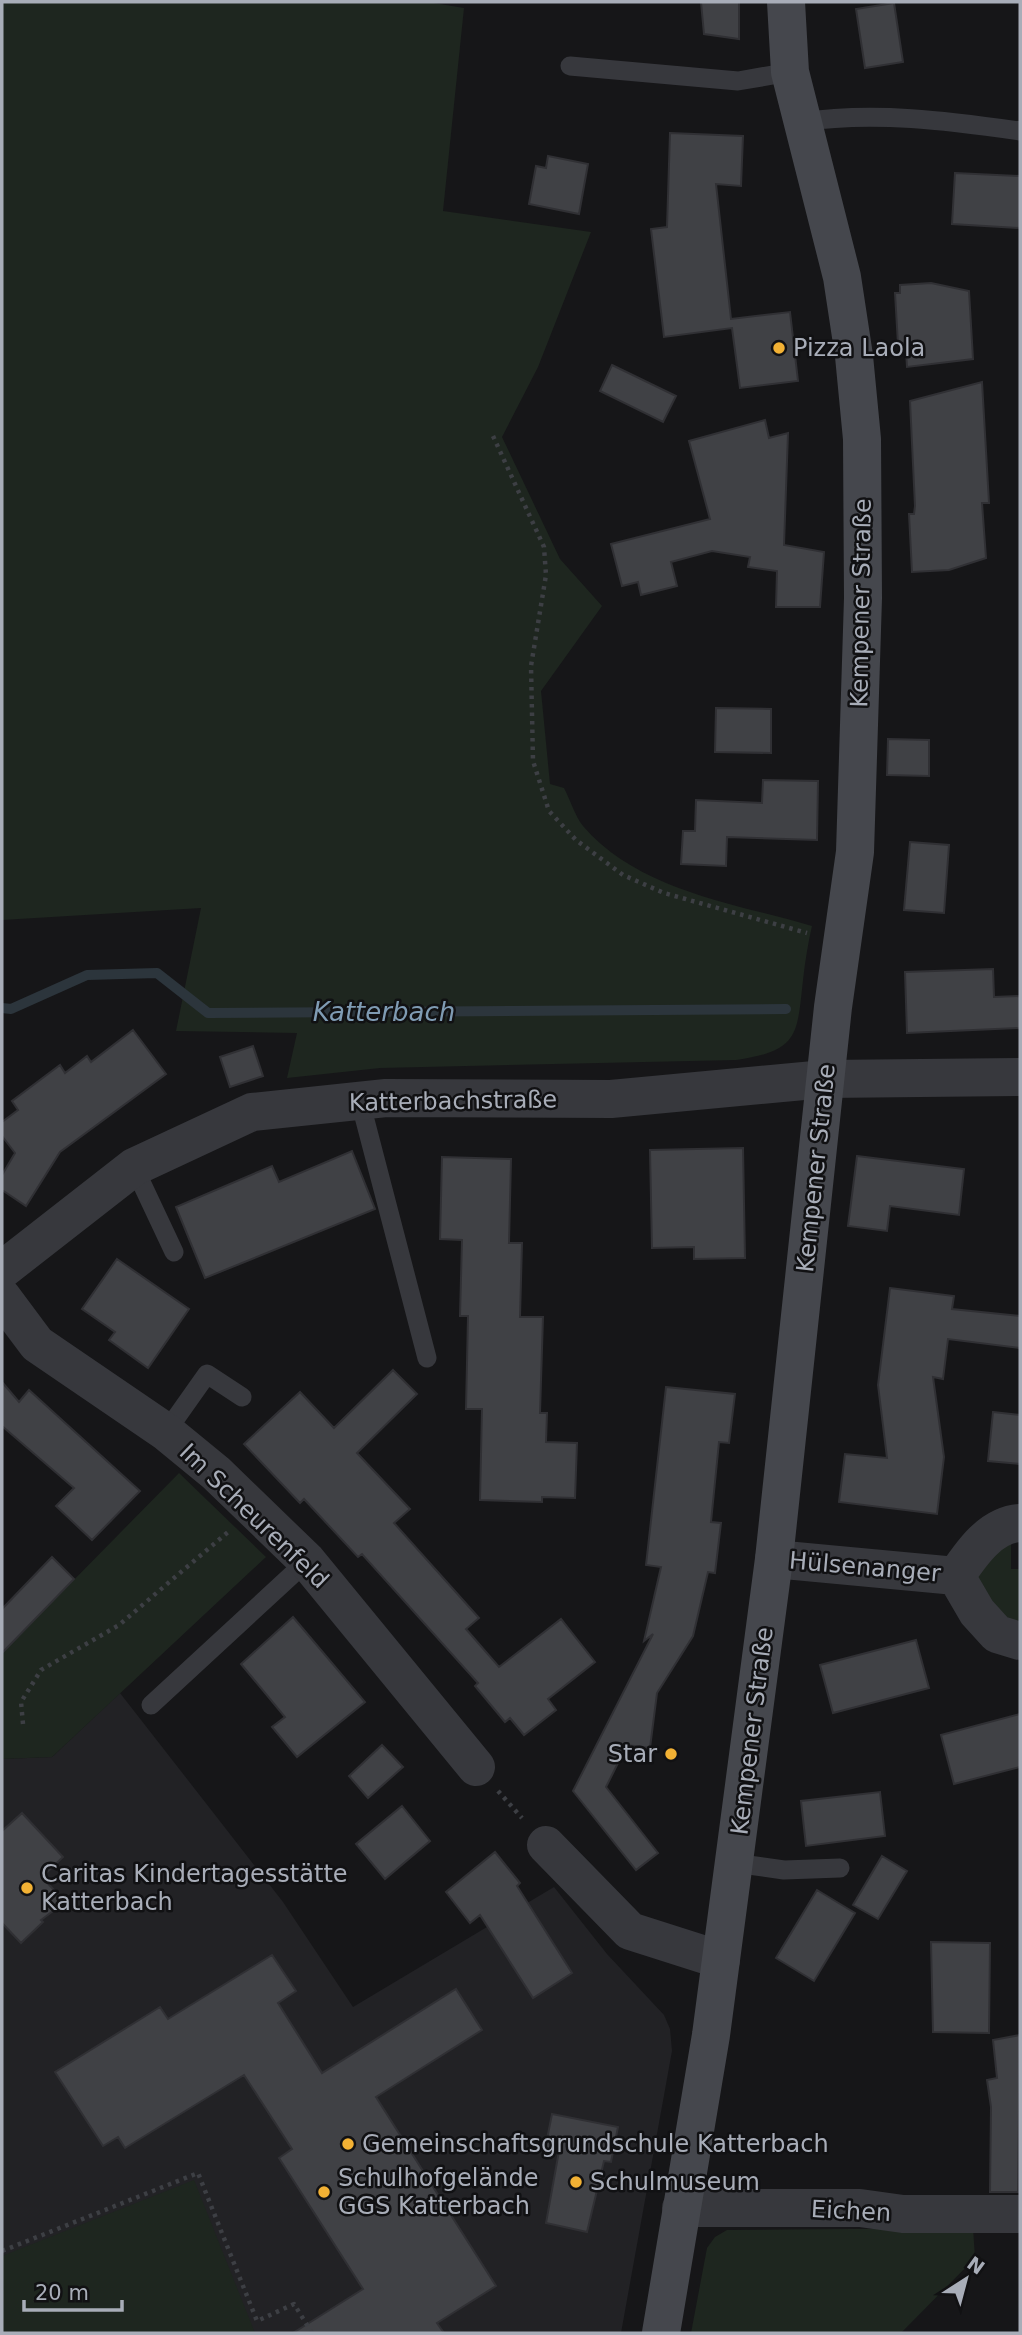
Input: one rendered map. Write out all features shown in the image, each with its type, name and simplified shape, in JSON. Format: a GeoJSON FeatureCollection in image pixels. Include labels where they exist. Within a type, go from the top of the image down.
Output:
{"type":"FeatureCollection","features":[{"type":"Feature","properties":{"kind":"main road","name":"Kempener Straße"},"geometry":{"type":"LineString","coordinates":[[661,2333],[721,1960],[774,1559],[825,1079],[855,852],[863,598],[862,439],[854,356],[842,277],[790,72],[786,2]]}},
{"type":"Feature","properties":{"kind":"street","name":"Katterbachstraße"},"geometry":{"type":"LineString","coordinates":[[2,1270],[134,1167],[252,1112],[386,1098],[611,1099],[825,1079],[1020,1077]]}},
{"type":"Feature","properties":{"kind":"street","name":"Im Scheurenfeld"},"geometry":{"type":"LineString","coordinates":[[2,1297],[37,1344],[166,1432],[216,1473],[307,1561],[476,1767]]}},
{"type":"Feature","properties":{"kind":"street","name":"Hülsenanger"},"geometry":{"type":"LineString","coordinates":[[956,1576],[978,1544],[1013,1524],[1020,1523]]}},
{"type":"Feature","properties":{"kind":"street","name":"Hülsenanger"},"geometry":{"type":"LineString","coordinates":[[774,1559],[956,1576]]}},
{"type":"Feature","properties":{"kind":"street","name":"Hülsenanger"},"geometry":{"type":"LineString","coordinates":[[956,1576],[977,1612],[997,1634],[1020,1640]]}},
{"type":"Feature","properties":{"kind":"street"},"geometry":{"type":"LineString","coordinates":[[546,1845],[630,1931],[721,1960]]}},
{"type":"Feature","properties":{"kind":"street","name":"Eichen"},"geometry":{"type":"LineString","coordinates":[[681,2208],[860,2208],[903,2214],[1020,2214]]}},
{"type":"Feature","properties":{"kind":"lane"},"geometry":{"type":"LineString","coordinates":[[570,66],[738,81],[790,72]]}},
{"type":"Feature","properties":{"kind":"lane"},"geometry":{"type":"LineString","coordinates":[[802,122],[825,119],[932,119],[1020,131]]}},
{"type":"Feature","properties":{"kind":"lane"},"geometry":{"type":"LineString","coordinates":[[360,1101],[427,1358]]}},
{"type":"Feature","properties":{"kind":"lane"},"geometry":{"type":"LineString","coordinates":[[134,1167],[174,1252]]}},
{"type":"Feature","properties":{"kind":"lane"},"geometry":{"type":"LineString","coordinates":[[166,1432],[207,1374],[242,1397]]}},
{"type":"Feature","properties":{"kind":"lane"},"geometry":{"type":"LineString","coordinates":[[151,1705],[307,1561]]}},
{"type":"Feature","properties":{"kind":"lane"},"geometry":{"type":"LineString","coordinates":[[734,1863],[784,1870],[840,1868]]}},
{"type":"Feature","properties":{"kind":"path"},"geometry":{"type":"LineString","coordinates":[[493,436],[544,547],[547,575],[530,666],[533,761],[549,811],[576,840],[623,875],[664,893],[842,941]]}},
{"type":"Feature","properties":{"kind":"path"},"geometry":{"type":"LineString","coordinates":[[23,1724],[21,1702],[41,1670],[119,1625],[252,1510]]}},
{"type":"Feature","properties":{"kind":"path"},"geometry":{"type":"LineString","coordinates":[[476,1767],[546,1845]]}},
{"type":"Feature","properties":{"kind":"path"},"geometry":{"type":"LineString","coordinates":[[2,2251],[198,2173],[257,2321],[294,2304],[313,2333]]}},
{"type":"Feature","properties":{"kind":"shaded area"},"geometry":{"type":"Polygon","coordinates":[[[2,2],[428,2],[464,8],[443,211],[591,232],[538,367],[502,437],[560,559],[602,606],[541,691],[550,784],[564,788],[583,826],[606,848],[631,866],[689,892],[812,926],[796,1027],[783,1045],[757,1056],[736,1060],[380,1068],[287,1078],[297,1033],[176,1031],[201,908],[2,920],[2,2]]]}},
{"type":"Feature","properties":{"kind":"shaded area"},"geometry":{"type":"Polygon","coordinates":[[[179,1473],[266,1557],[52,1757],[2,1759],[2,1653],[179,1473]]]}},
{"type":"Feature","properties":{"kind":"shaded area"},"geometry":{"type":"Polygon","coordinates":[[[1011,1538],[1011,1569],[1020,1569],[1020,1626],[983,1612],[976,1564],[1011,1538]]]}},
{"type":"Feature","properties":{"kind":"shaded area","name":"Schulhofgelände GGS Katterbach"},"geometry":{"type":"Polygon","coordinates":[[[120,1693],[283,1902],[353,2007],[554,1887],[607,1954],[664,2015],[670,2029],[672,2051],[621,2333],[2,2333],[2,1759],[52,1757],[120,1693]]]}},
{"type":"Feature","properties":{"kind":"shaded area"},"geometry":{"type":"Polygon","coordinates":[[[194,2180],[255,2333],[2,2333],[2,2256],[194,2180]]]}},
{"type":"Feature","properties":{"kind":"shaded area"},"geometry":{"type":"Polygon","coordinates":[[[973,2228],[975,2258],[901,2333],[691,2333],[707,2248],[715,2237],[727,2230],[973,2228]]]}},
{"type":"Feature","properties":{"kind":"building"},"geometry":{"type":"Polygon","coordinates":[[[701,2],[739,2],[739,39],[704,34],[701,2]]]}},
{"type":"Feature","properties":{"kind":"building"},"geometry":{"type":"Polygon","coordinates":[[[894,3],[903,62],[865,68],[856,9],[894,3]]]}},
{"type":"Feature","properties":{"kind":"building"},"geometry":{"type":"Polygon","coordinates":[[[670,133],[743,136],[741,186],[716,184],[731,319],[790,312],[798,381],[740,388],[732,328],[664,337],[651,229],[667,227],[670,133]]]}},
{"type":"Feature","properties":{"kind":"building"},"geometry":{"type":"Polygon","coordinates":[[[548,156],[588,164],[579,214],[529,204],[536,166],[546,168],[548,156]]]}},
{"type":"Feature","properties":{"kind":"building"},"geometry":{"type":"Polygon","coordinates":[[[955,173],[1020,176],[1020,228],[952,224],[955,173]]]}},
{"type":"Feature","properties":{"kind":"building"},"geometry":{"type":"Polygon","coordinates":[[[931,283],[969,291],[973,359],[907,367],[903,343],[898,344],[895,293],[900,293],[900,285],[931,283]]]}},
{"type":"Feature","properties":{"kind":"building"},"geometry":{"type":"Polygon","coordinates":[[[612,365],[676,396],[663,422],[600,391],[612,365]]]}},
{"type":"Feature","properties":{"kind":"building"},"geometry":{"type":"Polygon","coordinates":[[[982,382],[989,503],[982,503],[986,558],[949,570],[912,572],[909,514],[914,514],[915,506],[910,401],[982,382]]]}},
{"type":"Feature","properties":{"kind":"building"},"geometry":{"type":"Polygon","coordinates":[[[765,420],[769,438],[788,433],[784,545],[824,552],[820,607],[776,607],[777,571],[748,567],[750,557],[712,551],[671,562],[677,586],[641,595],[638,582],[622,586],[611,544],[710,519],[689,441],[765,420]]]}},
{"type":"Feature","properties":{"kind":"building"},"geometry":{"type":"Polygon","coordinates":[[[716,708],[771,709],[771,753],[715,752],[716,708]]]}},
{"type":"Feature","properties":{"kind":"building"},"geometry":{"type":"Polygon","coordinates":[[[888,739],[929,740],[929,776],[887,775],[888,739]]]}},
{"type":"Feature","properties":{"kind":"building"},"geometry":{"type":"Polygon","coordinates":[[[763,780],[818,781],[817,840],[727,837],[726,866],[681,864],[683,831],[695,831],[696,800],[762,803],[763,780]]]}},
{"type":"Feature","properties":{"kind":"building"},"geometry":{"type":"Polygon","coordinates":[[[910,842],[949,845],[944,913],[904,910],[910,842]]]}},
{"type":"Feature","properties":{"kind":"building"},"geometry":{"type":"Polygon","coordinates":[[[993,969],[994,997],[1020,996],[1020,1028],[907,1033],[905,972],[993,969]]]}},
{"type":"Feature","properties":{"kind":"building"},"geometry":{"type":"Polygon","coordinates":[[[133,1030],[166,1074],[60,1152],[26,1206],[2,1190],[2,1175],[15,1153],[2,1136],[2,1122],[18,1110],[12,1101],[60,1065],[65,1073],[87,1056],[91,1062],[133,1030]]]}},
{"type":"Feature","properties":{"kind":"building"},"geometry":{"type":"Polygon","coordinates":[[[253,1046],[263,1076],[230,1087],[220,1057],[253,1046]]]}},
{"type":"Feature","properties":{"kind":"building"},"geometry":{"type":"Polygon","coordinates":[[[743,1148],[745,1258],[694,1259],[694,1247],[652,1248],[650,1150],[743,1148]]]}},
{"type":"Feature","properties":{"kind":"building"},"geometry":{"type":"Polygon","coordinates":[[[352,1151],[375,1209],[205,1278],[176,1207],[272,1166],[279,1182],[352,1151]]]}},
{"type":"Feature","properties":{"kind":"building"},"geometry":{"type":"Polygon","coordinates":[[[857,1156],[964,1169],[959,1215],[890,1206],[887,1231],[848,1226],[857,1156]]]}},
{"type":"Feature","properties":{"kind":"building"},"geometry":{"type":"Polygon","coordinates":[[[442,1157],[511,1159],[509,1243],[522,1243],[520,1317],[543,1317],[540,1413],[547,1413],[546,1442],[577,1443],[575,1498],[542,1497],[542,1502],[480,1500],[482,1409],[466,1409],[468,1316],[460,1316],[462,1240],[440,1239],[442,1157]]]}},
{"type":"Feature","properties":{"kind":"building"},"geometry":{"type":"Polygon","coordinates":[[[117,1259],[189,1309],[148,1368],[109,1340],[115,1332],[82,1309],[117,1259]]]}},
{"type":"Feature","properties":{"kind":"building"},"geometry":{"type":"Polygon","coordinates":[[[890,1288],[954,1296],[952,1309],[1020,1316],[1020,1348],[948,1339],[943,1379],[933,1377],[944,1457],[937,1514],[839,1502],[845,1454],[887,1458],[878,1385],[890,1288]]]}},
{"type":"Feature","properties":{"kind":"building"},"geometry":{"type":"Polygon","coordinates":[[[393,1370],[417,1394],[357,1453],[410,1509],[394,1523],[479,1618],[466,1629],[499,1667],[561,1619],[595,1662],[548,1699],[556,1710],[524,1735],[510,1718],[505,1722],[475,1686],[478,1683],[362,1554],[358,1557],[304,1499],[300,1503],[244,1444],[300,1392],[334,1428],[393,1370]]]}},
{"type":"Feature","properties":{"kind":"building"},"geometry":{"type":"Polygon","coordinates":[[[2,1382],[19,1402],[29,1390],[140,1491],[92,1540],[56,1506],[74,1488],[2,1426],[2,1382]]]}},
{"type":"Feature","properties":{"kind":"building"},"geometry":{"type":"Polygon","coordinates":[[[666,1387],[735,1394],[729,1443],[719,1442],[711,1522],[721,1523],[715,1573],[708,1572],[693,1636],[657,1693],[650,1748],[627,1745],[606,1787],[658,1853],[636,1870],[573,1791],[653,1634],[644,1641],[661,1567],[646,1565],[666,1387]]]}},
{"type":"Feature","properties":{"kind":"building"},"geometry":{"type":"Polygon","coordinates":[[[993,1412],[1020,1415],[1020,1464],[988,1461],[993,1412]]]}},
{"type":"Feature","properties":{"kind":"building"},"geometry":{"type":"Polygon","coordinates":[[[52,1557],[74,1579],[2,1653],[2,1609],[52,1557]]]}},
{"type":"Feature","properties":{"kind":"building"},"geometry":{"type":"Polygon","coordinates":[[[293,1617],[365,1702],[297,1757],[272,1727],[285,1717],[241,1664],[293,1617]]]}},
{"type":"Feature","properties":{"kind":"building"},"geometry":{"type":"Polygon","coordinates":[[[916,1640],[929,1688],[833,1713],[820,1665],[916,1640]]]}},
{"type":"Feature","properties":{"kind":"building"},"geometry":{"type":"Polygon","coordinates":[[[1020,1714],[1020,1767],[954,1784],[941,1735],[1020,1714]]]}},
{"type":"Feature","properties":{"kind":"building"},"geometry":{"type":"Polygon","coordinates":[[[382,1745],[403,1767],[368,1798],[349,1776],[382,1745]]]}},
{"type":"Feature","properties":{"kind":"building"},"geometry":{"type":"Polygon","coordinates":[[[880,1792],[885,1836],[806,1846],[801,1801],[880,1792]]]}},
{"type":"Feature","properties":{"kind":"building"},"geometry":{"type":"Polygon","coordinates":[[[402,1806],[430,1841],[385,1879],[356,1844],[402,1806]]]}},
{"type":"Feature","properties":{"kind":"building","name":"Caritas Kindertagesstätte Katterbach"},"geometry":{"type":"Polygon","coordinates":[[[22,1813],[63,1857],[42,1877],[65,1902],[41,1920],[43,1922],[21,1943],[2,1923],[2,1831],[22,1813]]]}},
{"type":"Feature","properties":{"kind":"building"},"geometry":{"type":"Polygon","coordinates":[[[495,1852],[520,1883],[517,1886],[572,1973],[533,1998],[480,1915],[470,1923],[446,1892],[495,1852]]]}},
{"type":"Feature","properties":{"kind":"building"},"geometry":{"type":"Polygon","coordinates":[[[882,1856],[907,1871],[878,1919],[853,1905],[882,1856]]]}},
{"type":"Feature","properties":{"kind":"building"},"geometry":{"type":"Polygon","coordinates":[[[817,1890],[855,1913],[814,1981],[776,1958],[817,1890]]]}},
{"type":"Feature","properties":{"kind":"building"},"geometry":{"type":"Polygon","coordinates":[[[931,1942],[990,1943],[989,2033],[933,2032],[931,1942]]]}},
{"type":"Feature","properties":{"kind":"building","name":"Gemeinschaftsgrundschule Katterbach"},"geometry":{"type":"Polygon","coordinates":[[[272,1955],[296,1991],[278,2003],[322,2073],[456,1989],[482,2030],[376,2097],[496,2286],[437,2323],[444,2333],[293,2333],[363,2289],[279,2158],[292,2149],[244,2075],[125,2148],[118,2137],[103,2146],[55,2072],[160,2007],[168,2019],[272,1955]]]}},
{"type":"Feature","properties":{"kind":"building"},"geometry":{"type":"Polygon","coordinates":[[[1020,2035],[1018,2192],[990,2192],[991,2107],[987,2080],[997,2078],[993,2040],[1020,2035]]]}},
{"type":"Feature","properties":{"kind":"building","name":"Schulmuseum"},"geometry":{"type":"Polygon","coordinates":[[[552,2114],[618,2127],[611,2162],[604,2161],[587,2232],[546,2223],[559,2151],[545,2149],[552,2114]]]}},
{"type":"Feature","properties":{"kind":"waterway","name":"Katterbach"},"geometry":{"type":"LineString","coordinates":[[2,1008],[11,1009],[87,975],[157,973],[208,1013],[786,1009]]}},
{"type":"Feature","properties":{"kind":"place","name":"Pizza Laola"},"geometry":{"type":"Point","coordinates":[779,348]}},
{"type":"Feature","properties":{"kind":"place","name":"Star"},"geometry":{"type":"Point","coordinates":[671,1754]}},
{"type":"Feature","properties":{"kind":"place","name":"Caritas Kindertagesstätte Katterbach"},"geometry":{"type":"Point","coordinates":[27,1888]}},
{"type":"Feature","properties":{"kind":"place","name":"Gemeinschaftsgrundschule Katterbach"},"geometry":{"type":"Point","coordinates":[348,2144]}},
{"type":"Feature","properties":{"kind":"place","name":"Schulmuseum"},"geometry":{"type":"Point","coordinates":[576,2182]}},
{"type":"Feature","properties":{"kind":"place","name":"Schulhofgelände GGS Katterbach"},"geometry":{"type":"Point","coordinates":[324,2192]}}]}
